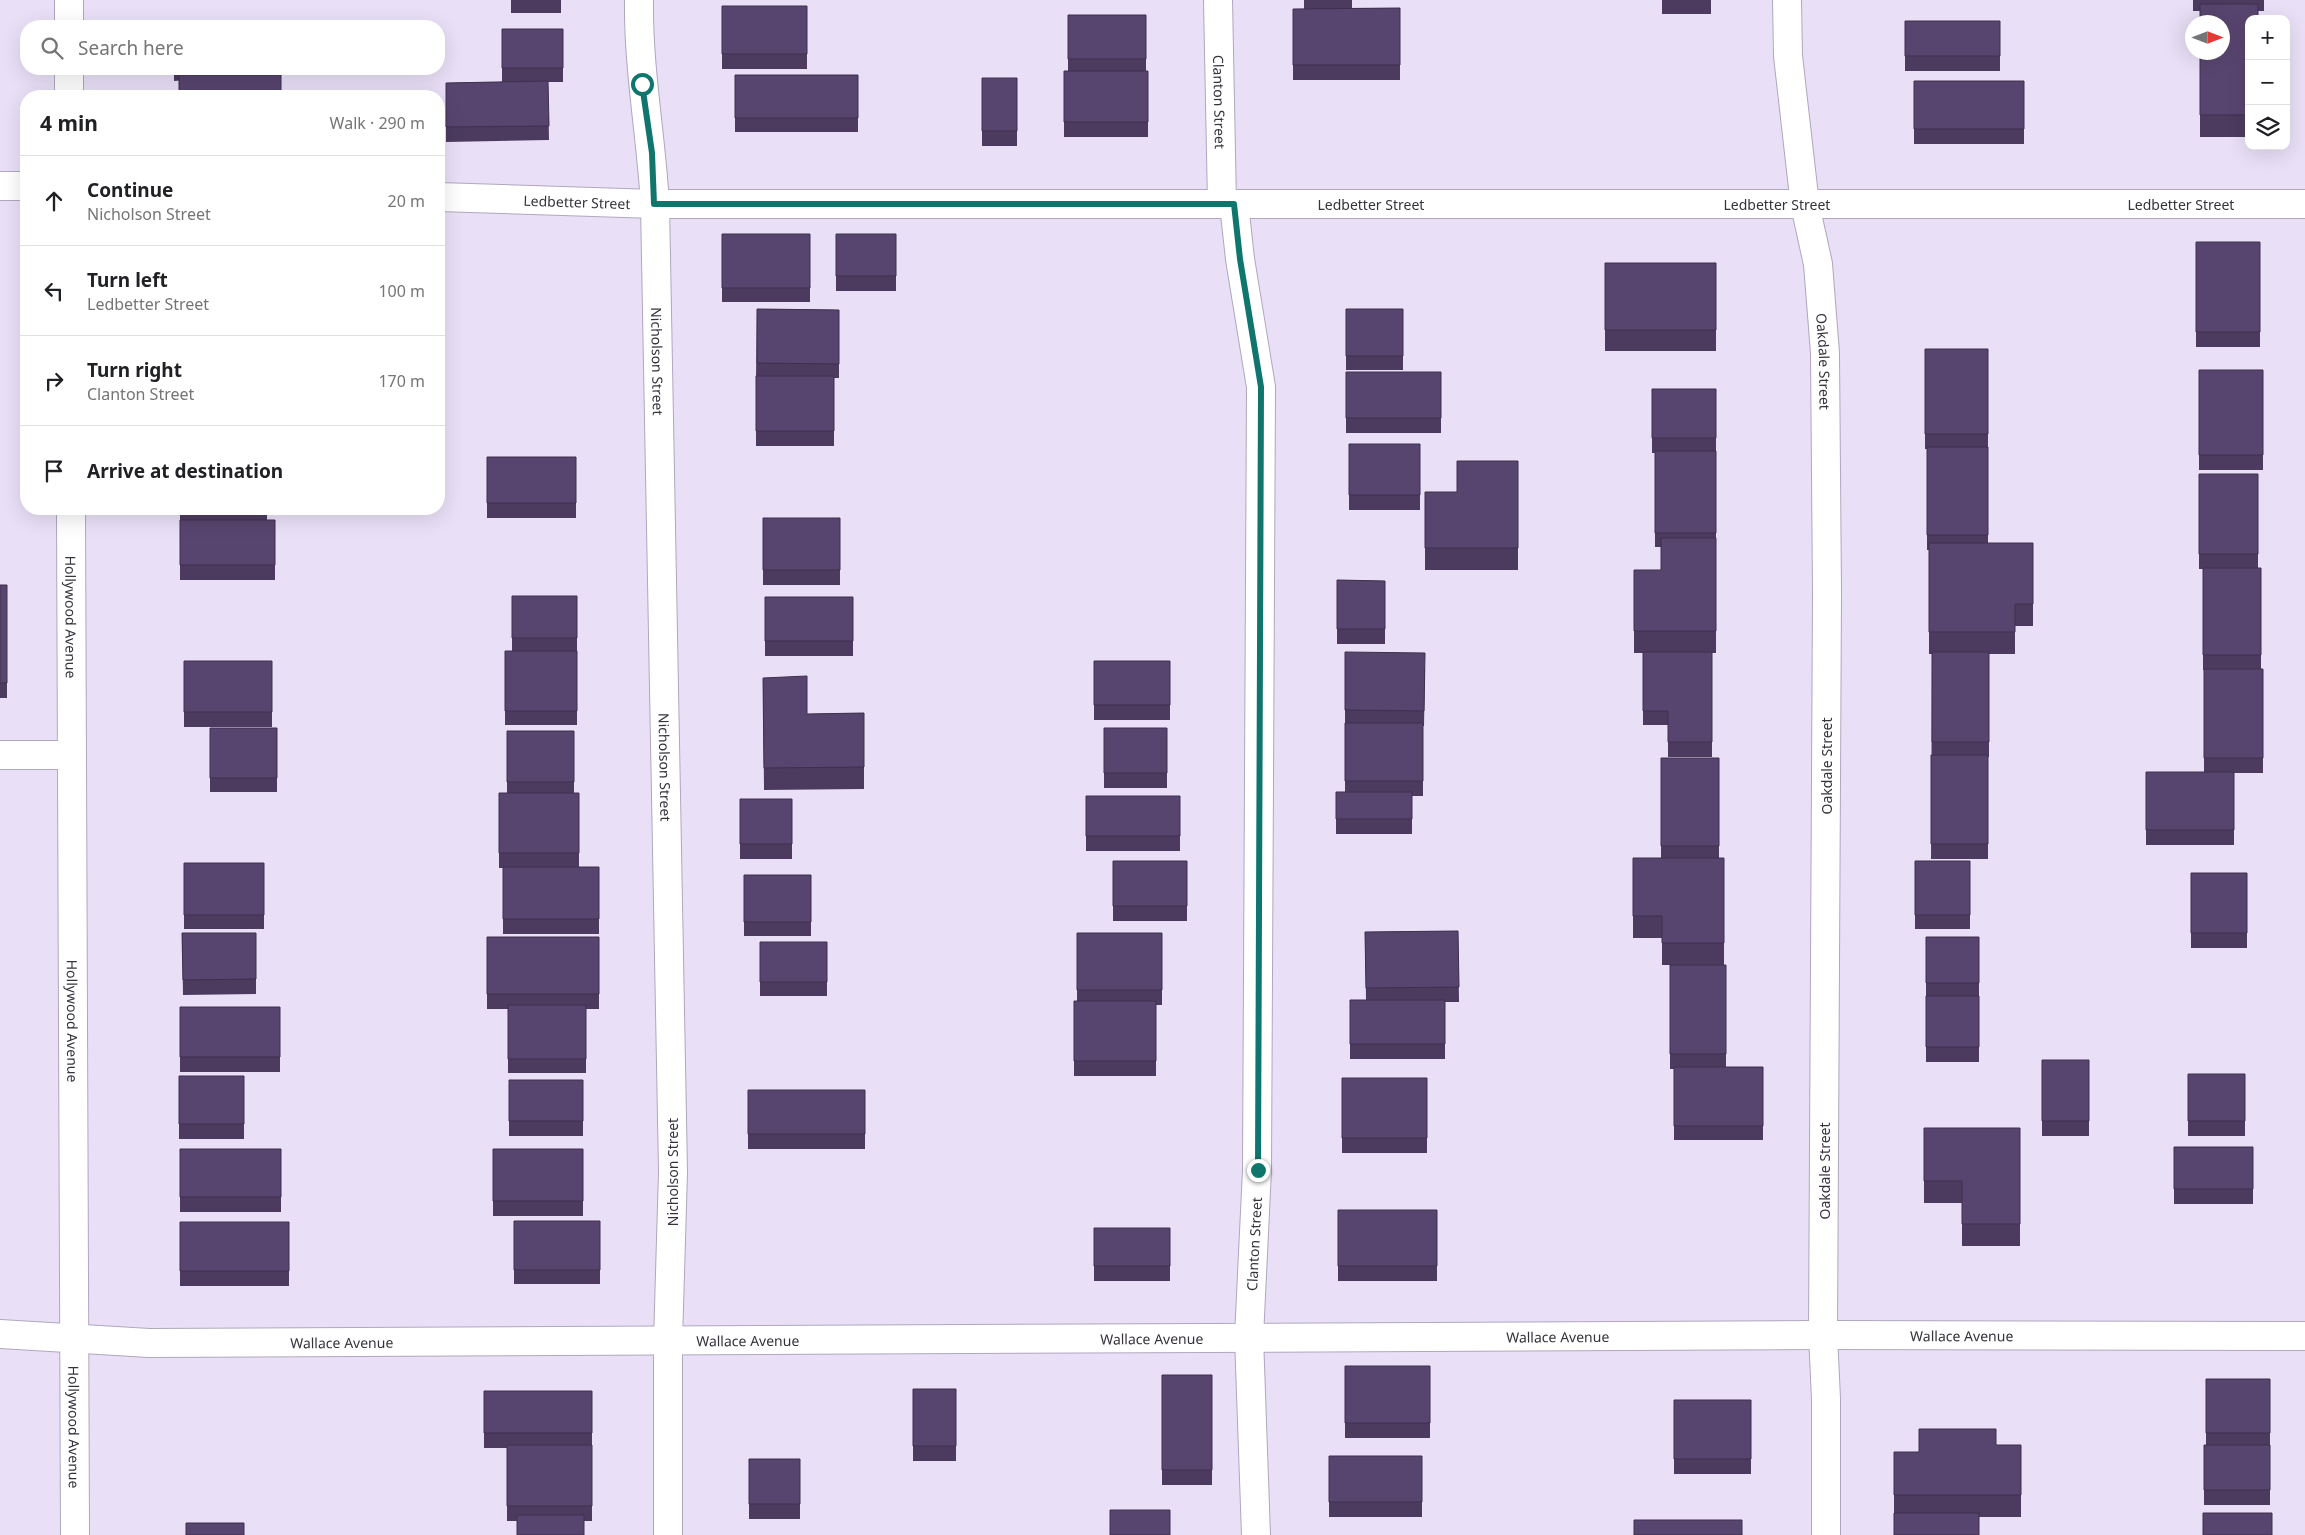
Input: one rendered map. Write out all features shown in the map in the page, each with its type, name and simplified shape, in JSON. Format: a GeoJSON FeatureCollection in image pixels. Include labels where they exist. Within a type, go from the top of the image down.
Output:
{"type":"FeatureCollection","features":[{"type":"Feature","properties":{"kind":"street"},"geometry":{"type":"LineString","coordinates":[[69,0],[69,20]]}},
{"type":"Feature","properties":{"kind":"street","name":"Nicholson Street"},"geometry":{"type":"LineString","coordinates":[[639,0],[642,84],[652,153],[654,204],[673,1172],[668,1341],[668,1535]]}},
{"type":"Feature","properties":{"kind":"street","name":"Clanton Street"},"geometry":{"type":"LineString","coordinates":[[1218,0],[1228,204],[1240,259],[1261,387],[1258,1170],[1249,1337],[1256,1535]]}},
{"type":"Feature","properties":{"kind":"street","name":"Oakdale Street"},"geometry":{"type":"LineString","coordinates":[[1787,0],[1788,56],[1805,205],[1818,264],[1825,353],[1826,612],[1823,1335],[1826,1399],[1826,1535]]}},
{"type":"Feature","properties":{"kind":"street"},"geometry":{"type":"LineString","coordinates":[[69,75],[70,90]]}},
{"type":"Feature","properties":{"kind":"street"},"geometry":{"type":"LineString","coordinates":[[0,186],[20,186]]}},
{"type":"Feature","properties":{"kind":"street","name":"Ledbetter Street"},"geometry":{"type":"LineString","coordinates":[[445,197],[654,204],[2305,204]]}},
{"type":"Feature","properties":{"kind":"street","name":"Hollywood Avenue"},"geometry":{"type":"LineString","coordinates":[[71,515],[75,1535]]}},
{"type":"Feature","properties":{"kind":"street"},"geometry":{"type":"LineString","coordinates":[[0,755],[72,755]]}},
{"type":"Feature","properties":{"kind":"street","name":"Wallace Avenue"},"geometry":{"type":"LineString","coordinates":[[0,1334],[149,1343],[1823,1335],[2305,1336]]}},
{"type":"Feature","properties":{"kind":"building"},"geometry":{"type":"Polygon","coordinates":[[[2200,4],[2258,4],[2258,15],[2245,15],[2245,115],[2200,115],[2200,60],[2230,60],[2230,15],[2200,15],[2200,4]]]}},
{"type":"Feature","properties":{"kind":"building"},"geometry":{"type":"Polygon","coordinates":[[[722,6],[807,6],[807,54],[722,54],[722,6]]]}},
{"type":"Feature","properties":{"kind":"building"},"geometry":{"type":"Polygon","coordinates":[[[1400,8],[1400,65],[1293,65],[1293,9],[1400,8]]]}},
{"type":"Feature","properties":{"kind":"building"},"geometry":{"type":"Polygon","coordinates":[[[1068,15],[1146,15],[1146,59],[1068,59],[1068,15]]]}},
{"type":"Feature","properties":{"kind":"building"},"geometry":{"type":"Polygon","coordinates":[[[1905,21],[2000,21],[2000,56],[1905,56],[1905,21]]]}},
{"type":"Feature","properties":{"kind":"building"},"geometry":{"type":"Polygon","coordinates":[[[502,29],[563,29],[563,68],[502,68],[502,29]]]}},
{"type":"Feature","properties":{"kind":"building"},"geometry":{"type":"Polygon","coordinates":[[[1064,71],[1148,71],[1148,122],[1064,122],[1064,71]]]}},
{"type":"Feature","properties":{"kind":"building"},"geometry":{"type":"Polygon","coordinates":[[[179,75],[281,75],[281,90],[179,90],[179,75]]]}},
{"type":"Feature","properties":{"kind":"building"},"geometry":{"type":"Polygon","coordinates":[[[735,75],[858,75],[858,118],[735,118],[735,75]]]}},
{"type":"Feature","properties":{"kind":"building"},"geometry":{"type":"Polygon","coordinates":[[[982,78],[1017,78],[1017,131],[982,131],[982,78]]]}},
{"type":"Feature","properties":{"kind":"building"},"geometry":{"type":"Polygon","coordinates":[[[548,81],[549,126],[446,127],[446,83],[548,81]]]}},
{"type":"Feature","properties":{"kind":"building"},"geometry":{"type":"Polygon","coordinates":[[[1914,81],[2024,81],[2024,129],[1914,129],[1914,81]]]}},
{"type":"Feature","properties":{"kind":"building"},"geometry":{"type":"Polygon","coordinates":[[[722,234],[810,234],[810,288],[722,288],[722,234]]]}},
{"type":"Feature","properties":{"kind":"building"},"geometry":{"type":"Polygon","coordinates":[[[836,234],[896,234],[896,276],[836,276],[836,234]]]}},
{"type":"Feature","properties":{"kind":"building"},"geometry":{"type":"Polygon","coordinates":[[[2196,242],[2260,242],[2260,332],[2196,332],[2196,242]]]}},
{"type":"Feature","properties":{"kind":"building"},"geometry":{"type":"Polygon","coordinates":[[[1605,263],[1716,263],[1716,330],[1605,330],[1605,263]]]}},
{"type":"Feature","properties":{"kind":"building"},"geometry":{"type":"Polygon","coordinates":[[[757,309],[839,310],[839,364],[757,363],[757,309]]]}},
{"type":"Feature","properties":{"kind":"building"},"geometry":{"type":"Polygon","coordinates":[[[1346,309],[1403,309],[1403,356],[1346,356],[1346,309]]]}},
{"type":"Feature","properties":{"kind":"building"},"geometry":{"type":"Polygon","coordinates":[[[1925,349],[1988,349],[1988,434],[1925,434],[1925,349]]]}},
{"type":"Feature","properties":{"kind":"building"},"geometry":{"type":"Polygon","coordinates":[[[2199,370],[2263,370],[2263,455],[2199,455],[2199,370]]]}},
{"type":"Feature","properties":{"kind":"building"},"geometry":{"type":"Polygon","coordinates":[[[1346,372],[1441,372],[1441,418],[1346,418],[1346,372]]]}},
{"type":"Feature","properties":{"kind":"building"},"geometry":{"type":"Polygon","coordinates":[[[756,376],[834,376],[834,431],[756,431],[756,376]]]}},
{"type":"Feature","properties":{"kind":"building"},"geometry":{"type":"Polygon","coordinates":[[[1652,389],[1716,389],[1716,438],[1652,438],[1652,389]]]}},
{"type":"Feature","properties":{"kind":"building"},"geometry":{"type":"Polygon","coordinates":[[[1349,444],[1420,444],[1420,495],[1349,495],[1349,444]]]}},
{"type":"Feature","properties":{"kind":"building"},"geometry":{"type":"Polygon","coordinates":[[[1927,447],[1988,447],[1988,535],[1927,535],[1927,447]]]}},
{"type":"Feature","properties":{"kind":"building"},"geometry":{"type":"Polygon","coordinates":[[[1655,451],[1716,451],[1716,533],[1655,533],[1655,451]]]}},
{"type":"Feature","properties":{"kind":"building"},"geometry":{"type":"Polygon","coordinates":[[[487,457],[576,457],[576,503],[487,503],[487,457]]]}},
{"type":"Feature","properties":{"kind":"building"},"geometry":{"type":"Polygon","coordinates":[[[1457,461],[1518,461],[1518,548],[1425,548],[1425,492],[1457,492],[1457,461]]]}},
{"type":"Feature","properties":{"kind":"building"},"geometry":{"type":"Polygon","coordinates":[[[2199,474],[2258,474],[2258,554],[2199,554],[2199,474]]]}},
{"type":"Feature","properties":{"kind":"building"},"geometry":{"type":"Polygon","coordinates":[[[763,518],[840,518],[840,570],[763,570],[763,518]]]}},
{"type":"Feature","properties":{"kind":"building"},"geometry":{"type":"Polygon","coordinates":[[[180,520],[275,520],[275,565],[180,565],[180,520]]]}},
{"type":"Feature","properties":{"kind":"building"},"geometry":{"type":"Polygon","coordinates":[[[1661,538],[1716,538],[1716,631],[1634,631],[1634,570],[1661,570],[1661,538]]]}},
{"type":"Feature","properties":{"kind":"building"},"geometry":{"type":"Polygon","coordinates":[[[1929,543],[2033,543],[2033,604],[2015,604],[2015,632],[1929,632],[1929,543]]]}},
{"type":"Feature","properties":{"kind":"building"},"geometry":{"type":"Polygon","coordinates":[[[2203,568],[2261,568],[2261,655],[2203,655],[2203,568]]]}},
{"type":"Feature","properties":{"kind":"building"},"geometry":{"type":"Polygon","coordinates":[[[1337,580],[1385,581],[1385,629],[1337,629],[1337,580]]]}},
{"type":"Feature","properties":{"kind":"building"},"geometry":{"type":"Polygon","coordinates":[[[0,585],[7,585],[7,683],[0,683],[0,585]]]}},
{"type":"Feature","properties":{"kind":"building"},"geometry":{"type":"Polygon","coordinates":[[[512,596],[577,596],[577,638],[512,638],[512,596]]]}},
{"type":"Feature","properties":{"kind":"building"},"geometry":{"type":"Polygon","coordinates":[[[765,597],[853,597],[853,641],[765,641],[765,597]]]}},
{"type":"Feature","properties":{"kind":"building"},"geometry":{"type":"Polygon","coordinates":[[[505,651],[577,651],[577,711],[505,711],[505,651]]]}},
{"type":"Feature","properties":{"kind":"building"},"geometry":{"type":"Polygon","coordinates":[[[1345,652],[1425,653],[1424,711],[1345,710],[1345,652]]]}},
{"type":"Feature","properties":{"kind":"building"},"geometry":{"type":"Polygon","coordinates":[[[1643,652],[1712,652],[1712,742],[1668,742],[1668,711],[1643,711],[1643,652]]]}},
{"type":"Feature","properties":{"kind":"building"},"geometry":{"type":"Polygon","coordinates":[[[1932,652],[1989,652],[1989,742],[1932,742],[1932,652]]]}},
{"type":"Feature","properties":{"kind":"building"},"geometry":{"type":"Polygon","coordinates":[[[184,661],[272,661],[272,712],[184,712],[184,661]]]}},
{"type":"Feature","properties":{"kind":"building"},"geometry":{"type":"Polygon","coordinates":[[[1094,661],[1170,661],[1170,705],[1094,705],[1094,661]]]}},
{"type":"Feature","properties":{"kind":"building"},"geometry":{"type":"Polygon","coordinates":[[[2204,669],[2263,669],[2263,758],[2204,758],[2204,669]]]}},
{"type":"Feature","properties":{"kind":"building"},"geometry":{"type":"Polygon","coordinates":[[[807,676],[807,714],[864,713],[864,767],[764,768],[763,678],[807,676]]]}},
{"type":"Feature","properties":{"kind":"building"},"geometry":{"type":"Polygon","coordinates":[[[1345,723],[1423,723],[1423,781],[1345,781],[1345,723]]]}},
{"type":"Feature","properties":{"kind":"building"},"geometry":{"type":"Polygon","coordinates":[[[210,728],[277,728],[277,778],[210,778],[210,728]]]}},
{"type":"Feature","properties":{"kind":"building"},"geometry":{"type":"Polygon","coordinates":[[[1104,728],[1167,728],[1167,773],[1104,773],[1104,728]]]}},
{"type":"Feature","properties":{"kind":"building"},"geometry":{"type":"Polygon","coordinates":[[[507,731],[574,731],[574,782],[507,782],[507,731]]]}},
{"type":"Feature","properties":{"kind":"building"},"geometry":{"type":"Polygon","coordinates":[[[1931,755],[1988,755],[1988,844],[1931,844],[1931,755]]]}},
{"type":"Feature","properties":{"kind":"building"},"geometry":{"type":"Polygon","coordinates":[[[1661,758],[1719,758],[1719,846],[1661,846],[1661,758]]]}},
{"type":"Feature","properties":{"kind":"building"},"geometry":{"type":"Polygon","coordinates":[[[2146,772],[2234,772],[2234,830],[2146,830],[2146,772]]]}},
{"type":"Feature","properties":{"kind":"building"},"geometry":{"type":"Polygon","coordinates":[[[1336,792],[1412,792],[1412,819],[1336,819],[1336,792]]]}},
{"type":"Feature","properties":{"kind":"building"},"geometry":{"type":"Polygon","coordinates":[[[499,793],[579,793],[579,853],[499,853],[499,793]]]}},
{"type":"Feature","properties":{"kind":"building"},"geometry":{"type":"Polygon","coordinates":[[[1086,796],[1180,796],[1180,836],[1086,836],[1086,796]]]}},
{"type":"Feature","properties":{"kind":"building"},"geometry":{"type":"Polygon","coordinates":[[[740,799],[792,799],[792,844],[740,844],[740,799]]]}},
{"type":"Feature","properties":{"kind":"building"},"geometry":{"type":"Polygon","coordinates":[[[1633,858],[1724,858],[1724,943],[1662,943],[1662,916],[1633,916],[1633,858]]]}},
{"type":"Feature","properties":{"kind":"building"},"geometry":{"type":"Polygon","coordinates":[[[1113,861],[1187,861],[1187,906],[1113,906],[1113,861]]]}},
{"type":"Feature","properties":{"kind":"building"},"geometry":{"type":"Polygon","coordinates":[[[1915,861],[1970,861],[1970,915],[1915,915],[1915,861]]]}},
{"type":"Feature","properties":{"kind":"building"},"geometry":{"type":"Polygon","coordinates":[[[184,863],[264,863],[264,915],[184,915],[184,863]]]}},
{"type":"Feature","properties":{"kind":"building"},"geometry":{"type":"Polygon","coordinates":[[[503,867],[599,867],[599,919],[503,919],[503,867]]]}},
{"type":"Feature","properties":{"kind":"building"},"geometry":{"type":"Polygon","coordinates":[[[2191,873],[2247,873],[2247,933],[2191,933],[2191,873]]]}},
{"type":"Feature","properties":{"kind":"building"},"geometry":{"type":"Polygon","coordinates":[[[744,875],[811,875],[811,922],[744,922],[744,875]]]}},
{"type":"Feature","properties":{"kind":"building"},"geometry":{"type":"Polygon","coordinates":[[[1458,931],[1459,987],[1366,988],[1365,932],[1458,931]]]}},
{"type":"Feature","properties":{"kind":"building"},"geometry":{"type":"Polygon","coordinates":[[[182,933],[256,933],[256,979],[183,980],[182,933]]]}},
{"type":"Feature","properties":{"kind":"building"},"geometry":{"type":"Polygon","coordinates":[[[1077,933],[1162,933],[1162,990],[1077,990],[1077,933]]]}},
{"type":"Feature","properties":{"kind":"building"},"geometry":{"type":"Polygon","coordinates":[[[487,937],[599,937],[599,994],[487,994],[487,937]]]}},
{"type":"Feature","properties":{"kind":"building"},"geometry":{"type":"Polygon","coordinates":[[[1926,937],[1979,937],[1979,983],[1926,983],[1926,937]]]}},
{"type":"Feature","properties":{"kind":"building"},"geometry":{"type":"Polygon","coordinates":[[[760,942],[827,942],[827,982],[760,982],[760,942]]]}},
{"type":"Feature","properties":{"kind":"building"},"geometry":{"type":"Polygon","coordinates":[[[1670,965],[1726,965],[1726,1054],[1670,1054],[1670,965]]]}},
{"type":"Feature","properties":{"kind":"building"},"geometry":{"type":"Polygon","coordinates":[[[1926,996],[1979,996],[1979,1047],[1926,1047],[1926,996]]]}},
{"type":"Feature","properties":{"kind":"building"},"geometry":{"type":"Polygon","coordinates":[[[1350,1000],[1445,1000],[1445,1044],[1350,1044],[1350,1000]]]}},
{"type":"Feature","properties":{"kind":"building"},"geometry":{"type":"Polygon","coordinates":[[[1074,1001],[1156,1001],[1156,1061],[1074,1061],[1074,1001]]]}},
{"type":"Feature","properties":{"kind":"building"},"geometry":{"type":"Polygon","coordinates":[[[508,1005],[586,1005],[586,1059],[508,1059],[508,1005]]]}},
{"type":"Feature","properties":{"kind":"building"},"geometry":{"type":"Polygon","coordinates":[[[180,1007],[280,1007],[280,1057],[180,1057],[180,1007]]]}},
{"type":"Feature","properties":{"kind":"building"},"geometry":{"type":"Polygon","coordinates":[[[2042,1060],[2089,1060],[2089,1121],[2042,1121],[2042,1060]]]}},
{"type":"Feature","properties":{"kind":"building"},"geometry":{"type":"Polygon","coordinates":[[[1674,1067],[1763,1067],[1763,1126],[1674,1126],[1674,1067]]]}},
{"type":"Feature","properties":{"kind":"building"},"geometry":{"type":"Polygon","coordinates":[[[2188,1074],[2245,1074],[2245,1121],[2188,1121],[2188,1074]]]}},
{"type":"Feature","properties":{"kind":"building"},"geometry":{"type":"Polygon","coordinates":[[[179,1076],[244,1076],[244,1124],[179,1124],[179,1076]]]}},
{"type":"Feature","properties":{"kind":"building"},"geometry":{"type":"Polygon","coordinates":[[[1342,1078],[1427,1078],[1427,1138],[1342,1138],[1342,1078]]]}},
{"type":"Feature","properties":{"kind":"building"},"geometry":{"type":"Polygon","coordinates":[[[509,1080],[583,1080],[583,1121],[509,1121],[509,1080]]]}},
{"type":"Feature","properties":{"kind":"building"},"geometry":{"type":"Polygon","coordinates":[[[748,1090],[865,1090],[865,1134],[748,1134],[748,1090]]]}},
{"type":"Feature","properties":{"kind":"building"},"geometry":{"type":"Polygon","coordinates":[[[1924,1128],[2020,1128],[2020,1224],[1962,1224],[1962,1181],[1924,1181],[1924,1128]]]}},
{"type":"Feature","properties":{"kind":"building"},"geometry":{"type":"Polygon","coordinates":[[[2174,1147],[2253,1147],[2253,1189],[2174,1189],[2174,1147]]]}},
{"type":"Feature","properties":{"kind":"building"},"geometry":{"type":"Polygon","coordinates":[[[180,1149],[281,1149],[281,1197],[180,1197],[180,1149]]]}},
{"type":"Feature","properties":{"kind":"building"},"geometry":{"type":"Polygon","coordinates":[[[493,1149],[583,1149],[583,1201],[493,1201],[493,1149]]]}},
{"type":"Feature","properties":{"kind":"building"},"geometry":{"type":"Polygon","coordinates":[[[1338,1210],[1437,1210],[1437,1266],[1338,1266],[1338,1210]]]}},
{"type":"Feature","properties":{"kind":"building"},"geometry":{"type":"Polygon","coordinates":[[[514,1221],[600,1221],[600,1270],[514,1270],[514,1221]]]}},
{"type":"Feature","properties":{"kind":"building"},"geometry":{"type":"Polygon","coordinates":[[[180,1222],[289,1222],[289,1271],[180,1271],[180,1222]]]}},
{"type":"Feature","properties":{"kind":"building"},"geometry":{"type":"Polygon","coordinates":[[[1094,1228],[1170,1228],[1170,1266],[1094,1266],[1094,1228]]]}},
{"type":"Feature","properties":{"kind":"building"},"geometry":{"type":"Polygon","coordinates":[[[1345,1366],[1430,1366],[1430,1423],[1345,1423],[1345,1366]]]}},
{"type":"Feature","properties":{"kind":"building"},"geometry":{"type":"Polygon","coordinates":[[[1162,1375],[1212,1375],[1212,1470],[1162,1470],[1162,1375]]]}},
{"type":"Feature","properties":{"kind":"building"},"geometry":{"type":"Polygon","coordinates":[[[2206,1379],[2270,1379],[2270,1433],[2206,1433],[2206,1379]]]}},
{"type":"Feature","properties":{"kind":"building"},"geometry":{"type":"Polygon","coordinates":[[[913,1389],[956,1389],[956,1446],[913,1446],[913,1389]]]}},
{"type":"Feature","properties":{"kind":"building"},"geometry":{"type":"Polygon","coordinates":[[[484,1391],[592,1391],[592,1433],[484,1433],[484,1391]]]}},
{"type":"Feature","properties":{"kind":"building"},"geometry":{"type":"Polygon","coordinates":[[[1674,1400],[1751,1400],[1751,1459],[1674,1459],[1674,1400]]]}},
{"type":"Feature","properties":{"kind":"building"},"geometry":{"type":"Polygon","coordinates":[[[1919,1429],[1996,1429],[1996,1445],[2021,1445],[2021,1495],[1894,1495],[1894,1452],[1919,1452],[1919,1429]]]}},
{"type":"Feature","properties":{"kind":"building"},"geometry":{"type":"Polygon","coordinates":[[[507,1445],[592,1445],[592,1506],[507,1506],[507,1445]]]}},
{"type":"Feature","properties":{"kind":"building"},"geometry":{"type":"Polygon","coordinates":[[[2204,1445],[2270,1445],[2270,1490],[2204,1490],[2204,1445]]]}},
{"type":"Feature","properties":{"kind":"building"},"geometry":{"type":"Polygon","coordinates":[[[1329,1456],[1422,1456],[1422,1502],[1329,1502],[1329,1456]]]}},
{"type":"Feature","properties":{"kind":"building"},"geometry":{"type":"Polygon","coordinates":[[[749,1459],[800,1459],[800,1504],[749,1504],[749,1459]]]}},
{"type":"Feature","properties":{"kind":"building"},"geometry":{"type":"Polygon","coordinates":[[[1110,1510],[1170,1510],[1170,1535],[1110,1535],[1110,1510]]]}},
{"type":"Feature","properties":{"kind":"building"},"geometry":{"type":"Polygon","coordinates":[[[1894,1513],[1979,1513],[1979,1535],[1894,1535],[1894,1513]]]}},
{"type":"Feature","properties":{"kind":"building"},"geometry":{"type":"Polygon","coordinates":[[[2203,1513],[2272,1513],[2272,1535],[2203,1535],[2203,1513]]]}},
{"type":"Feature","properties":{"kind":"building"},"geometry":{"type":"Polygon","coordinates":[[[517,1515],[584,1515],[584,1535],[517,1535],[517,1515]]]}},
{"type":"Feature","properties":{"kind":"building"},"geometry":{"type":"Polygon","coordinates":[[[1634,1520],[1742,1520],[1742,1535],[1634,1535],[1634,1520]]]}},
{"type":"Feature","properties":{"kind":"building"},"geometry":{"type":"Polygon","coordinates":[[[186,1523],[244,1523],[244,1535],[186,1535],[186,1523]]]}},
{"type":"Feature","properties":{"kind":"route"},"geometry":{"type":"LineString","coordinates":[[642,84],[652,153],[654,204],[1234,204],[1240,259],[1261,387],[1258,1170]]}}]}
